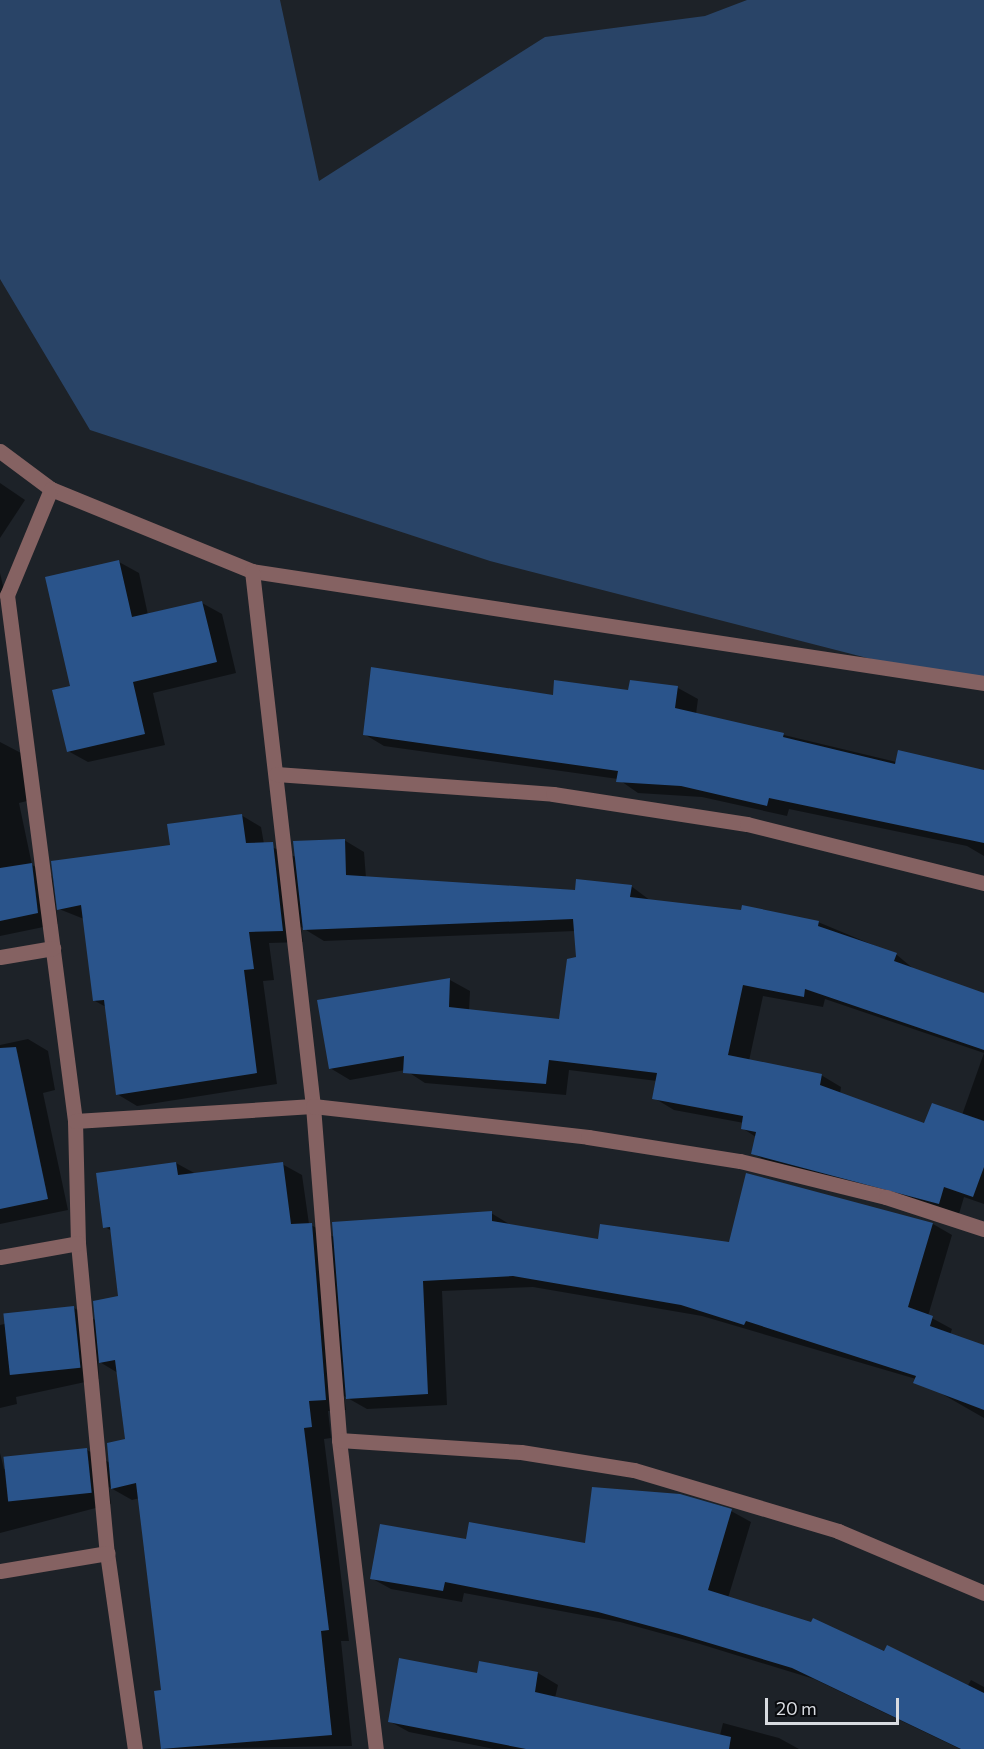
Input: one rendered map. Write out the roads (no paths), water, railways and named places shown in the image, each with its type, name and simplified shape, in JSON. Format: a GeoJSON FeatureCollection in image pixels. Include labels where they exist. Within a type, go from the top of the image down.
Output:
{"type":"FeatureCollection","features":[{"type":"Feature","properties":{"kind":"street"},"geometry":{"type":"LineString","coordinates":[[0,451],[51,489],[252,571],[984,683]]}},
{"type":"Feature","properties":{"kind":"street"},"geometry":{"type":"LineString","coordinates":[[51,489],[7,595],[7,654],[53,948],[75,1121],[78,1243],[107,1553],[135,1749]]}},
{"type":"Feature","properties":{"kind":"street"},"geometry":{"type":"LineString","coordinates":[[252,571],[313,1106],[339,1440],[375,1749]]}},
{"type":"Feature","properties":{"kind":"street"},"geometry":{"type":"LineString","coordinates":[[276,774],[553,794],[747,824],[984,883]]}},
{"type":"Feature","properties":{"kind":"street"},"geometry":{"type":"LineString","coordinates":[[0,957],[53,948]]}},
{"type":"Feature","properties":{"kind":"street"},"geometry":{"type":"LineString","coordinates":[[75,1121],[313,1106],[588,1137],[740,1161],[886,1197],[984,1229]]}},
{"type":"Feature","properties":{"kind":"street"},"geometry":{"type":"LineString","coordinates":[[0,1257],[78,1243]]}},
{"type":"Feature","properties":{"kind":"street"},"geometry":{"type":"LineString","coordinates":[[339,1440],[521,1452],[634,1470],[838,1531],[984,1593]]}},
{"type":"Feature","properties":{"kind":"street"},"geometry":{"type":"LineString","coordinates":[[0,1571],[107,1553]]}}]}
